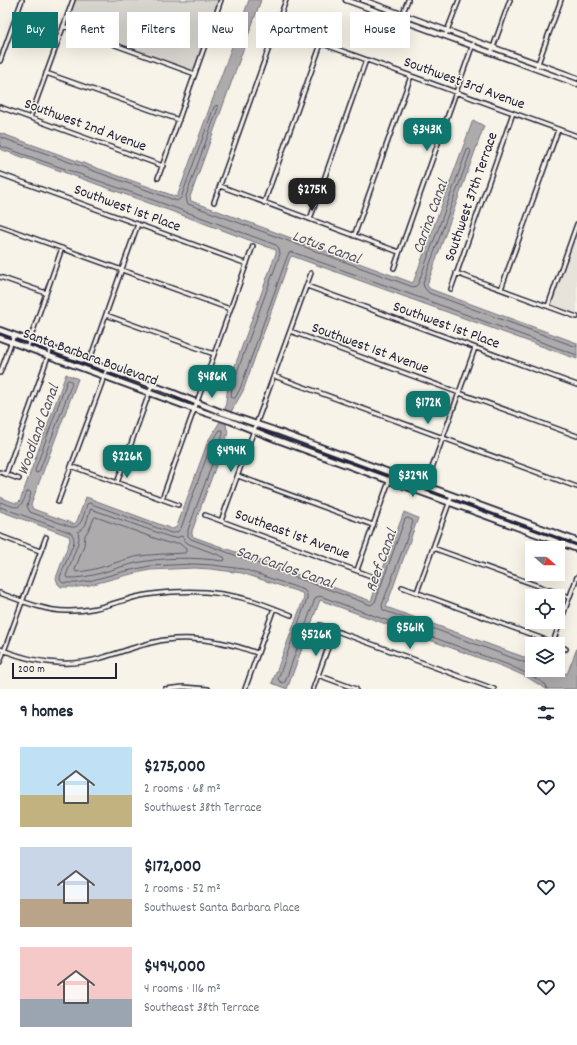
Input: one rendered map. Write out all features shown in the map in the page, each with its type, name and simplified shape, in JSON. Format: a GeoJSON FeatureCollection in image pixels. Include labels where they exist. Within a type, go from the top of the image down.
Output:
{"type":"FeatureCollection","features":[{"type":"Feature","properties":{"kind":"main road","name":"Santa Barbara Boulevard"},"geometry":{"type":"LineString","coordinates":[[0,330],[197,402],[220,414],[256,424],[577,541]]}},
{"type":"Feature","properties":{"kind":"main road","name":"Santa Barbara Boulevard"},"geometry":{"type":"LineString","coordinates":[[0,338],[194,409],[220,414]]}},
{"type":"Feature","properties":{"kind":"main road","name":"Santa Barbara Boulevard"},"geometry":{"type":"LineString","coordinates":[[231,418],[254,431],[577,549]]}},
{"type":"Feature","properties":{"kind":"main road"},"geometry":{"type":"LineString","coordinates":[[326,457],[329,450]]}},
{"type":"Feature","properties":{"kind":"main road"},"geometry":{"type":"LineString","coordinates":[[519,528],[521,520]]}},
{"type":"Feature","properties":{"kind":"street"},"geometry":{"type":"LineString","coordinates":[[0,61],[22,0]]}},
{"type":"Feature","properties":{"kind":"street"},"geometry":{"type":"LineString","coordinates":[[30,118],[73,0]]}},
{"type":"Feature","properties":{"kind":"street"},"geometry":{"type":"LineString","coordinates":[[158,178],[221,0]]}},
{"type":"Feature","properties":{"kind":"street"},"geometry":{"type":"LineString","coordinates":[[282,12],[286,0]]}},
{"type":"Feature","properties":{"kind":"street"},"geometry":{"type":"LineString","coordinates":[[346,0],[356,2],[380,12]]}},
{"type":"Feature","properties":{"kind":"street"},"geometry":{"type":"LineString","coordinates":[[363,0],[396,12]]}},
{"type":"Feature","properties":{"kind":"street"},"geometry":{"type":"LineString","coordinates":[[403,12],[408,0]]}},
{"type":"Feature","properties":{"kind":"street"},"geometry":{"type":"LineString","coordinates":[[445,36],[459,0]]}},
{"type":"Feature","properties":{"kind":"street"},"geometry":{"type":"LineString","coordinates":[[490,53],[510,0]]}},
{"type":"Feature","properties":{"kind":"street"},"geometry":{"type":"LineString","coordinates":[[536,69],[561,0]]}},
{"type":"Feature","properties":{"kind":"street"},"geometry":{"type":"LineString","coordinates":[[410,17],[577,78]]}},
{"type":"Feature","properties":{"kind":"street"},"geometry":{"type":"LineString","coordinates":[[410,24],[577,84]]}},
{"type":"Feature","properties":{"kind":"street"},"geometry":{"type":"LineString","coordinates":[[64,26],[195,74]]}},
{"type":"Feature","properties":{"kind":"street"},"geometry":{"type":"LineString","coordinates":[[394,268],[475,40]]}},
{"type":"Feature","properties":{"kind":"street"},"geometry":{"type":"LineString","coordinates":[[214,202],[269,48]]}},
{"type":"Feature","properties":{"kind":"street"},"geometry":{"type":"LineString","coordinates":[[264,203],[320,48]]}},
{"type":"Feature","properties":{"kind":"street","name":"Southwest 3rd Avenue"},"geometry":{"type":"LineString","coordinates":[[332,48],[577,136]]}},
{"type":"Feature","properties":{"kind":"street"},"geometry":{"type":"LineString","coordinates":[[310,219],[366,60]]}},
{"type":"Feature","properties":{"kind":"street"},"geometry":{"type":"LineString","coordinates":[[46,73],[179,120]]}},
{"type":"Feature","properties":{"kind":"street"},"geometry":{"type":"LineString","coordinates":[[354,236],[411,76]]}},
{"type":"Feature","properties":{"kind":"street","name":"Southwest 2nd Avenue"},"geometry":{"type":"LineString","coordinates":[[0,107],[163,166]]}},
{"type":"Feature","properties":{"kind":"street","name":"Southwest 37th Terrace"},"geometry":{"type":"LineString","coordinates":[[451,289],[513,113]]}},
{"type":"Feature","properties":{"kind":"street"},"geometry":{"type":"LineString","coordinates":[[501,290],[558,130]]}},
{"type":"Feature","properties":{"kind":"street","name":"Southwest 1st Place"},"geometry":{"type":"LineString","coordinates":[[0,174],[246,264]]}},
{"type":"Feature","properties":{"kind":"street"},"geometry":{"type":"LineString","coordinates":[[220,186],[399,252]]}},
{"type":"Feature","properties":{"kind":"street"},"geometry":{"type":"LineString","coordinates":[[89,362],[138,224]]}},
{"type":"Feature","properties":{"kind":"street"},"geometry":{"type":"LineString","coordinates":[[548,306],[577,224]]}},
{"type":"Feature","properties":{"kind":"street"},"geometry":{"type":"LineString","coordinates":[[0,226],[230,309]]}},
{"type":"Feature","properties":{"kind":"street"},"geometry":{"type":"LineString","coordinates":[[162,499],[253,246]]}},
{"type":"Feature","properties":{"kind":"street"},"geometry":{"type":"LineString","coordinates":[[26,348],[62,248]]}},
{"type":"Feature","properties":{"kind":"street"},"geometry":{"type":"LineString","coordinates":[[221,521],[311,273]]}},
{"type":"Feature","properties":{"kind":"street"},"geometry":{"type":"LineString","coordinates":[[456,273],[577,318]]}},
{"type":"Feature","properties":{"kind":"street"},"geometry":{"type":"LineString","coordinates":[[0,277],[46,293]]}},
{"type":"Feature","properties":{"kind":"street","name":"Southwest 1st Place"},"geometry":{"type":"LineString","coordinates":[[306,286],[577,385]]}},
{"type":"Feature","properties":{"kind":"street"},"geometry":{"type":"LineString","coordinates":[[106,315],[214,354]]}},
{"type":"Feature","properties":{"kind":"street","name":"Southwest 1st Avenue"},"geometry":{"type":"LineString","coordinates":[[290,331],[577,436]]}},
{"type":"Feature","properties":{"kind":"street"},"geometry":{"type":"LineString","coordinates":[[0,373],[14,335]]}},
{"type":"Feature","properties":{"kind":"street"},"geometry":{"type":"LineString","coordinates":[[6,474],[51,348]]}},
{"type":"Feature","properties":{"kind":"street"},"geometry":{"type":"LineString","coordinates":[[423,493],[475,348]]}},
{"type":"Feature","properties":{"kind":"street"},"geometry":{"type":"LineString","coordinates":[[58,502],[107,369]]}},
{"type":"Feature","properties":{"kind":"street"},"geometry":{"type":"LineString","coordinates":[[274,376],[577,487]]}},
{"type":"Feature","properties":{"kind":"street"},"geometry":{"type":"LineString","coordinates":[[117,483],[152,385]]}},
{"type":"Feature","properties":{"kind":"street"},"geometry":{"type":"LineString","coordinates":[[71,466],[178,505]]}},
{"type":"Feature","properties":{"kind":"street"},"geometry":{"type":"LineString","coordinates":[[0,472],[19,479]]}},
{"type":"Feature","properties":{"kind":"street"},"geometry":{"type":"LineString","coordinates":[[357,570],[392,473]]}},
{"type":"Feature","properties":{"kind":"street"},"geometry":{"type":"LineString","coordinates":[[238,476],[373,526]]}},
{"type":"Feature","properties":{"kind":"street"},"geometry":{"type":"LineString","coordinates":[[417,592],[452,495]]}},
{"type":"Feature","properties":{"kind":"street","name":"Southeast 1st Avenue"},"geometry":{"type":"LineString","coordinates":[[205,515],[371,576]]}},
{"type":"Feature","properties":{"kind":"street"},"geometry":{"type":"LineString","coordinates":[[0,536],[40,551]]}},
{"type":"Feature","properties":{"kind":"street"},"geometry":{"type":"LineString","coordinates":[[0,662],[46,537]]}},
{"type":"Feature","properties":{"kind":"street"},"geometry":{"type":"LineString","coordinates":[[433,548],[569,597]]}},
{"type":"Feature","properties":{"kind":"street"},"geometry":{"type":"LineString","coordinates":[[555,637],[577,577]]}},
{"type":"Feature","properties":{"kind":"street"},"geometry":{"type":"LineString","coordinates":[[402,587],[539,637]]}},
{"type":"Feature","properties":{"kind":"street"},"geometry":{"type":"LineString","coordinates":[[0,593],[37,606],[66,611],[81,611],[100,608],[148,595],[173,592],[214,593],[253,601],[291,615]]}},
{"type":"Feature","properties":{"kind":"street"},"geometry":{"type":"LineString","coordinates":[[245,689],[274,608]]}},
{"type":"Feature","properties":{"kind":"street"},"geometry":{"type":"LineString","coordinates":[[320,625],[494,689]]}},
{"type":"Feature","properties":{"kind":"street"},"geometry":{"type":"LineString","coordinates":[[313,689],[334,630]]}},
{"type":"Feature","properties":{"kind":"street"},"geometry":{"type":"LineString","coordinates":[[0,649],[41,661],[58,663],[100,658],[138,646],[166,640],[209,640],[258,653]]}},
{"type":"Feature","properties":{"kind":"street"},"geometry":{"type":"LineString","coordinates":[[318,675],[356,689]]}},
{"type":"Feature","properties":{"kind":"street"},"geometry":{"type":"LineString","coordinates":[[166,689],[195,687],[208,689]]}},
{"type":"Feature","properties":{"kind":"shaded area"},"geometry":{"type":"Polygon","coordinates":[[[73,0],[221,0],[217,12],[198,12],[198,48],[204,48],[195,74],[119,46],[119,12],[68,12],[73,0]]]}},
{"type":"Feature","properties":{"kind":"shaded area"},"geometry":{"type":"Polygon","coordinates":[[[66,18],[66,27],[63,26],[66,18]]]}},
{"type":"Feature","properties":{"kind":"shaded area"},"geometry":{"type":"Polygon","coordinates":[[[577,224],[577,317],[548,306],[577,224]]]}},
{"type":"Feature","properties":{"kind":"water"},"geometry":{"type":"Polygon","coordinates":[[[249,0],[261,0],[248,36],[248,12],[245,12],[249,0]]]}},
{"type":"Feature","properties":{"kind":"water"},"geometry":{"type":"Polygon","coordinates":[[[231,48],[244,48],[190,197],[191,201],[413,283],[473,120],[484,126],[427,285],[430,289],[577,343],[577,359],[292,256],[243,391],[231,412],[226,425],[228,433],[192,531],[192,535],[371,601],[404,512],[418,518],[386,607],[525,657],[525,676],[504,667],[320,600],[287,689],[272,683],[304,598],[302,593],[242,573],[194,568],[150,570],[90,585],[61,587],[56,578],[70,540],[69,536],[0,511],[0,497],[15,503],[20,501],[66,374],[78,379],[35,493],[31,505],[33,509],[74,524],[77,521],[86,497],[172,529],[175,528],[208,441],[221,420],[225,410],[228,385],[276,250],[0,149],[0,133],[177,197],[231,48]]]}},
{"type":"Feature","properties":{"kind":"water"},"geometry":{"type":"Polygon","coordinates":[[[577,648],[577,689],[546,689],[527,677],[565,677],[565,673],[567,674],[577,648]]]}},
{"type":"Feature","properties":{"kind":"water label","name":"Carina Canal"},"geometry":{"type":"Point","coordinates":[431,217]}},
{"type":"Feature","properties":{"kind":"water label","name":"Lotus Canal"},"geometry":{"type":"Point","coordinates":[326,248]}},
{"type":"Feature","properties":{"kind":"water label","name":"Woodland Canal"},"geometry":{"type":"Point","coordinates":[39,430]}},
{"type":"Feature","properties":{"kind":"water label","name":"Reef Canal"},"geometry":{"type":"Point","coordinates":[382,561]}},
{"type":"Feature","properties":{"kind":"water label","name":"San Carlos Canal"},"geometry":{"type":"Point","coordinates":[285,568]}}]}
